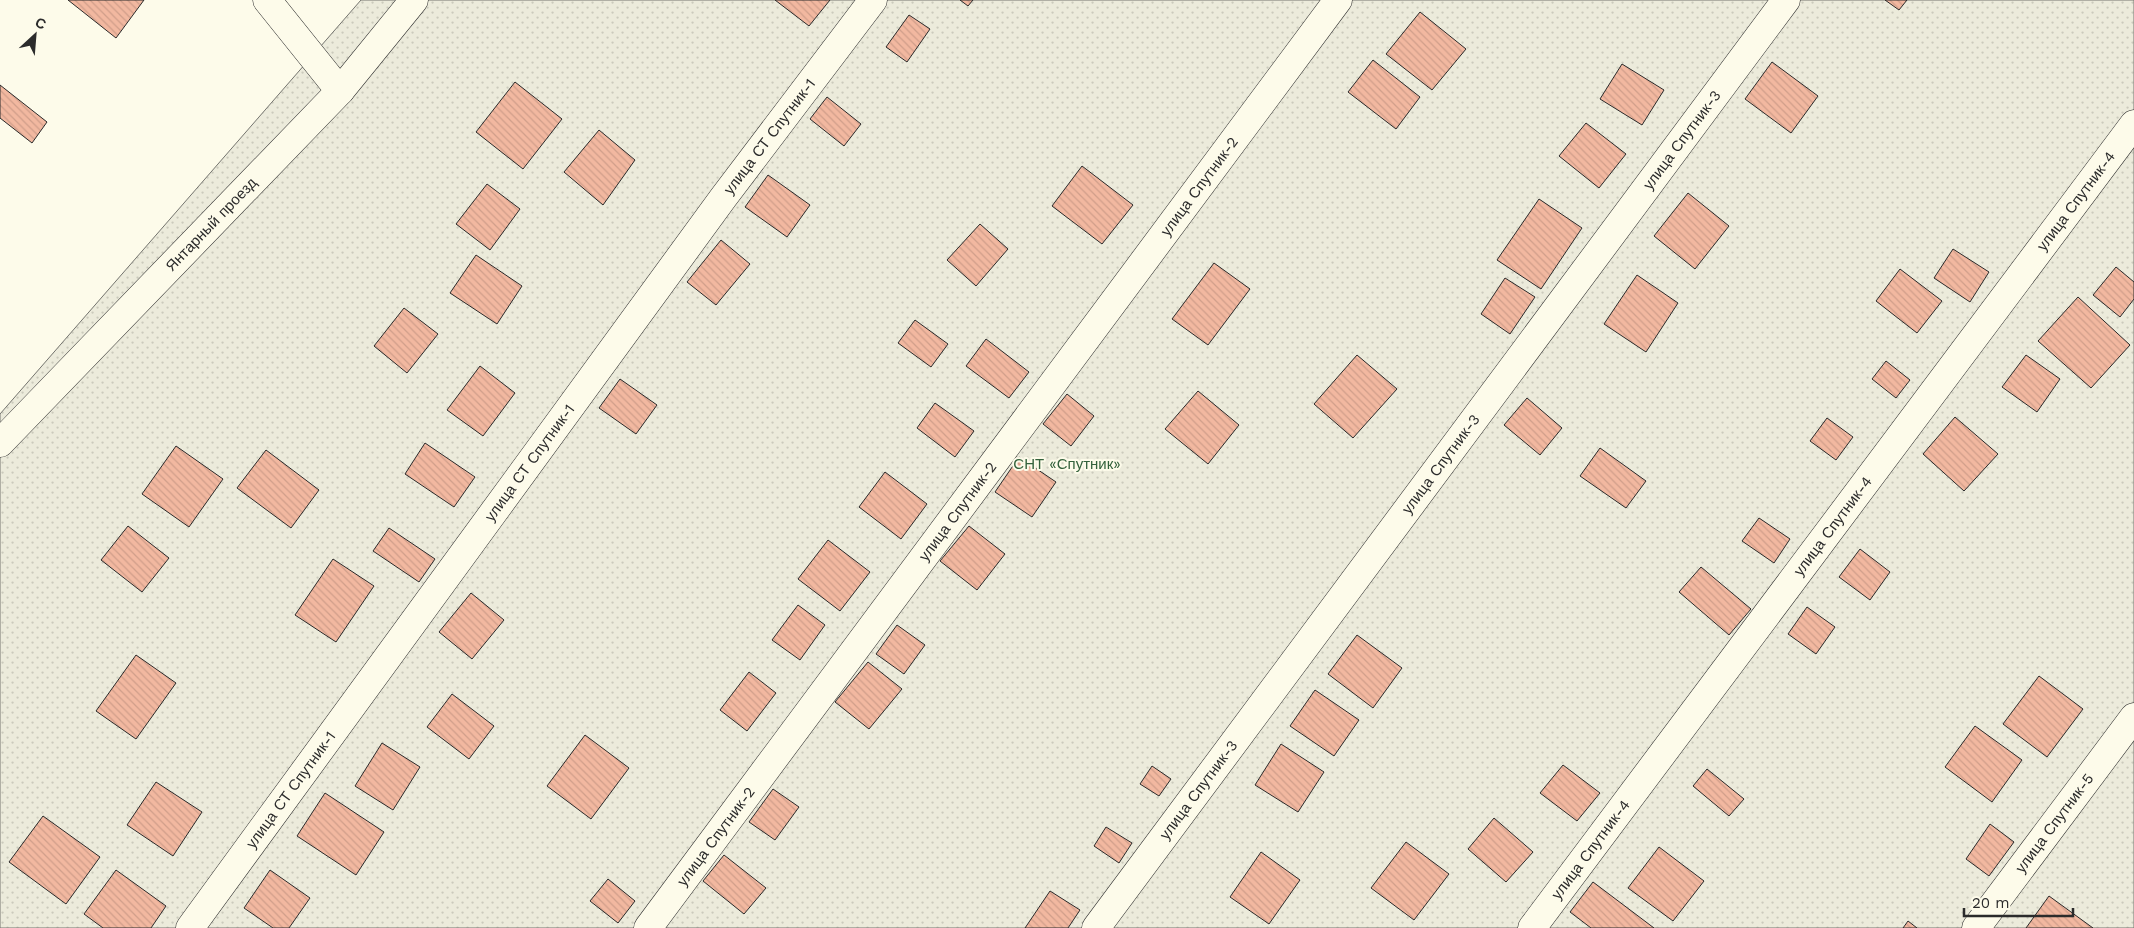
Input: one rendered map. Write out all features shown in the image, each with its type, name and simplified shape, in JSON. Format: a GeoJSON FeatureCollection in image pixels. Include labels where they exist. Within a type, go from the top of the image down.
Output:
{"type":"FeatureCollection","features":[{"type":"Feature","properties":{"kind":"street"},"geometry":{"type":"LineString","coordinates":[[267,0],[340,91]]}},
{"type":"Feature","properties":{"kind":"street","name":"Янтарный проезд"},"geometry":{"type":"LineString","coordinates":[[0,443],[340,91],[414,0]]}},
{"type":"Feature","properties":{"kind":"street","name":"улица СТ Спутник-1"},"geometry":{"type":"LineString","coordinates":[[190,928],[723,198],[873,0]]}},
{"type":"Feature","properties":{"kind":"street","name":"улица Спутник-2"},"geometry":{"type":"LineString","coordinates":[[648,928],[1338,0]]}},
{"type":"Feature","properties":{"kind":"street","name":"улица Спутник-3"},"geometry":{"type":"LineString","coordinates":[[1096,928],[1786,0]]}},
{"type":"Feature","properties":{"kind":"street","name":"улица Спутник-4"},"geometry":{"type":"LineString","coordinates":[[1532,928],[2134,124]]}},
{"type":"Feature","properties":{"kind":"street","name":"улица Спутник-5"},"geometry":{"type":"LineString","coordinates":[[1976,928],[2134,717]]}},
{"type":"Feature","properties":{"kind":"green space","name":"СНТ «Спутник»"},"geometry":{"type":"Polygon","coordinates":[[[361,0],[2134,0],[2134,928],[0,928],[0,414],[361,0]]]}},
{"type":"Feature","properties":{"kind":"building"},"geometry":{"type":"Polygon","coordinates":[[[68,0],[144,0],[116,38],[68,0]]]}},
{"type":"Feature","properties":{"kind":"building"},"geometry":{"type":"Polygon","coordinates":[[[775,0],[830,0],[809,26],[775,0]]]}},
{"type":"Feature","properties":{"kind":"building"},"geometry":{"type":"Polygon","coordinates":[[[960,0],[973,0],[968,6],[960,0]]]}},
{"type":"Feature","properties":{"kind":"building"},"geometry":{"type":"Polygon","coordinates":[[[1885,0],[1907,0],[1899,10],[1885,0]]]}},
{"type":"Feature","properties":{"kind":"building"},"geometry":{"type":"Polygon","coordinates":[[[1420,12],[1466,49],[1432,90],[1386,54],[1420,12]]]}},
{"type":"Feature","properties":{"kind":"building"},"geometry":{"type":"Polygon","coordinates":[[[909,15],[930,29],[907,62],[886,47],[909,15]]]}},
{"type":"Feature","properties":{"kind":"building"},"geometry":{"type":"Polygon","coordinates":[[[1373,60],[1420,97],[1396,129],[1348,92],[1373,60]]]}},
{"type":"Feature","properties":{"kind":"building"},"geometry":{"type":"Polygon","coordinates":[[[1772,62],[1818,96],[1791,133],[1745,99],[1772,62]]]}},
{"type":"Feature","properties":{"kind":"building"},"geometry":{"type":"Polygon","coordinates":[[[1622,64],[1664,90],[1642,125],[1600,99],[1622,64]]]}},
{"type":"Feature","properties":{"kind":"building"},"geometry":{"type":"Polygon","coordinates":[[[515,82],[562,119],[523,169],[476,132],[515,82]]]}},
{"type":"Feature","properties":{"kind":"building"},"geometry":{"type":"Polygon","coordinates":[[[0,85],[47,122],[32,143],[0,118],[0,85]]]}},
{"type":"Feature","properties":{"kind":"building"},"geometry":{"type":"Polygon","coordinates":[[[827,97],[861,124],[844,146],[810,119],[827,97]]]}},
{"type":"Feature","properties":{"kind":"building"},"geometry":{"type":"Polygon","coordinates":[[[1586,123],[1626,154],[1599,188],[1559,156],[1586,123]]]}},
{"type":"Feature","properties":{"kind":"building"},"geometry":{"type":"Polygon","coordinates":[[[599,130],[635,160],[603,205],[564,172],[599,130]]]}},
{"type":"Feature","properties":{"kind":"building"},"geometry":{"type":"Polygon","coordinates":[[[1082,166],[1133,205],[1102,244],[1052,206],[1082,166]]]}},
{"type":"Feature","properties":{"kind":"building"},"geometry":{"type":"Polygon","coordinates":[[[768,175],[810,205],[787,237],[745,207],[768,175]]]}},
{"type":"Feature","properties":{"kind":"building"},"geometry":{"type":"Polygon","coordinates":[[[487,184],[520,209],[490,250],[456,224],[487,184]]]}},
{"type":"Feature","properties":{"kind":"building"},"geometry":{"type":"Polygon","coordinates":[[[1688,193],[1729,226],[1695,269],[1654,236],[1688,193]]]}},
{"type":"Feature","properties":{"kind":"building"},"geometry":{"type":"Polygon","coordinates":[[[1539,199],[1582,228],[1541,289],[1497,260],[1539,199]]]}},
{"type":"Feature","properties":{"kind":"building"},"geometry":{"type":"Polygon","coordinates":[[[980,224],[1008,249],[976,286],[947,260],[980,224]]]}},
{"type":"Feature","properties":{"kind":"building"},"geometry":{"type":"Polygon","coordinates":[[[721,240],[750,264],[716,305],[687,282],[721,240]]]}},
{"type":"Feature","properties":{"kind":"building"},"geometry":{"type":"Polygon","coordinates":[[[1953,249],[1989,272],[1970,302],[1934,278],[1953,249]]]}},
{"type":"Feature","properties":{"kind":"building"},"geometry":{"type":"Polygon","coordinates":[[[476,255],[522,286],[497,324],[450,293],[476,255]]]}},
{"type":"Feature","properties":{"kind":"building"},"geometry":{"type":"Polygon","coordinates":[[[1214,263],[1250,289],[1208,345],[1172,319],[1214,263]]]}},
{"type":"Feature","properties":{"kind":"building"},"geometry":{"type":"Polygon","coordinates":[[[2116,267],[2134,282],[2134,299],[2120,317],[2093,295],[2116,267]]]}},
{"type":"Feature","properties":{"kind":"building"},"geometry":{"type":"Polygon","coordinates":[[[1900,269],[1942,301],[1917,333],[1876,301],[1900,269]]]}},
{"type":"Feature","properties":{"kind":"building"},"geometry":{"type":"Polygon","coordinates":[[[1637,275],[1678,303],[1646,352],[1604,324],[1637,275]]]}},
{"type":"Feature","properties":{"kind":"building"},"geometry":{"type":"Polygon","coordinates":[[[1505,278],[1535,297],[1510,334],[1481,314],[1505,278]]]}},
{"type":"Feature","properties":{"kind":"building"},"geometry":{"type":"Polygon","coordinates":[[[2078,297],[2130,345],[2091,388],[2038,341],[2078,297]]]}},
{"type":"Feature","properties":{"kind":"building"},"geometry":{"type":"Polygon","coordinates":[[[404,308],[438,334],[407,373],[374,346],[404,308]]]}},
{"type":"Feature","properties":{"kind":"building"},"geometry":{"type":"Polygon","coordinates":[[[915,320],[948,344],[931,367],[898,343],[915,320]]]}},
{"type":"Feature","properties":{"kind":"building"},"geometry":{"type":"Polygon","coordinates":[[[986,339],[1029,372],[1009,398],[966,366],[986,339]]]}},
{"type":"Feature","properties":{"kind":"building"},"geometry":{"type":"Polygon","coordinates":[[[1357,355],[1397,389],[1353,438],[1314,404],[1357,355]]]}},
{"type":"Feature","properties":{"kind":"building"},"geometry":{"type":"Polygon","coordinates":[[[2026,355],[2060,379],[2037,412],[2002,387],[2026,355]]]}},
{"type":"Feature","properties":{"kind":"building"},"geometry":{"type":"Polygon","coordinates":[[[1886,361],[1910,380],[1896,398],[1872,379],[1886,361]]]}},
{"type":"Feature","properties":{"kind":"building"},"geometry":{"type":"Polygon","coordinates":[[[480,366],[515,393],[483,436],[447,410],[480,366]]]}},
{"type":"Feature","properties":{"kind":"building"},"geometry":{"type":"Polygon","coordinates":[[[620,379],[657,405],[636,434],[599,408],[620,379]]]}},
{"type":"Feature","properties":{"kind":"building"},"geometry":{"type":"Polygon","coordinates":[[[1198,391],[1239,425],[1208,464],[1165,429],[1198,391]]]}},
{"type":"Feature","properties":{"kind":"building"},"geometry":{"type":"Polygon","coordinates":[[[1067,394],[1094,416],[1071,446],[1043,424],[1067,394]]]}},
{"type":"Feature","properties":{"kind":"building"},"geometry":{"type":"Polygon","coordinates":[[[1527,398],[1562,428],[1540,455],[1504,425],[1527,398]]]}},
{"type":"Feature","properties":{"kind":"building"},"geometry":{"type":"Polygon","coordinates":[[[935,403],[974,431],[955,457],[917,428],[935,403]]]}},
{"type":"Feature","properties":{"kind":"building"},"geometry":{"type":"Polygon","coordinates":[[[1955,417],[1998,454],[1964,491],[1923,454],[1955,417]]]}},
{"type":"Feature","properties":{"kind":"building"},"geometry":{"type":"Polygon","coordinates":[[[1827,418],[1853,437],[1836,460],[1810,441],[1827,418]]]}},
{"type":"Feature","properties":{"kind":"building"},"geometry":{"type":"Polygon","coordinates":[[[425,443],[475,477],[454,507],[405,474],[425,443]]]}},
{"type":"Feature","properties":{"kind":"building"},"geometry":{"type":"Polygon","coordinates":[[[176,446],[223,479],[189,527],[142,494],[176,446]]]}},
{"type":"Feature","properties":{"kind":"building"},"geometry":{"type":"Polygon","coordinates":[[[1600,448],[1646,481],[1626,508],[1580,476],[1600,448]]]}},
{"type":"Feature","properties":{"kind":"building"},"geometry":{"type":"Polygon","coordinates":[[[266,450],[319,490],[291,528],[237,488],[266,450]]]}},
{"type":"Feature","properties":{"kind":"building"},"geometry":{"type":"Polygon","coordinates":[[[1019,457],[1056,482],[1032,517],[995,492],[1019,457]]]}},
{"type":"Feature","properties":{"kind":"building"},"geometry":{"type":"Polygon","coordinates":[[[885,472],[927,504],[901,539],[859,507],[885,472]]]}},
{"type":"Feature","properties":{"kind":"building"},"geometry":{"type":"Polygon","coordinates":[[[1759,518],[1790,539],[1774,563],[1742,541],[1759,518]]]}},
{"type":"Feature","properties":{"kind":"building"},"geometry":{"type":"Polygon","coordinates":[[[128,526],[169,558],[142,592],[101,560],[128,526]]]}},
{"type":"Feature","properties":{"kind":"building"},"geometry":{"type":"Polygon","coordinates":[[[969,526],[1005,554],[977,590],[940,561],[969,526]]]}},
{"type":"Feature","properties":{"kind":"building"},"geometry":{"type":"Polygon","coordinates":[[[389,528],[435,559],[419,582],[373,551],[389,528]]]}},
{"type":"Feature","properties":{"kind":"building"},"geometry":{"type":"Polygon","coordinates":[[[828,540],[870,572],[840,611],[798,579],[828,540]]]}},
{"type":"Feature","properties":{"kind":"building"},"geometry":{"type":"Polygon","coordinates":[[[1860,549],[1890,572],[1870,600],[1839,577],[1860,549]]]}},
{"type":"Feature","properties":{"kind":"building"},"geometry":{"type":"Polygon","coordinates":[[[333,559],[374,586],[336,642],[295,615],[333,559]]]}},
{"type":"Feature","properties":{"kind":"building"},"geometry":{"type":"Polygon","coordinates":[[[1701,567],[1751,609],[1729,635],[1679,592],[1701,567]]]}},
{"type":"Feature","properties":{"kind":"building"},"geometry":{"type":"Polygon","coordinates":[[[471,593],[504,620],[472,659],[439,632],[471,593]]]}},
{"type":"Feature","properties":{"kind":"building"},"geometry":{"type":"Polygon","coordinates":[[[798,605],[825,625],[800,660],[772,640],[798,605]]]}},
{"type":"Feature","properties":{"kind":"building"},"geometry":{"type":"Polygon","coordinates":[[[1807,607],[1835,627],[1816,654],[1788,634],[1807,607]]]}},
{"type":"Feature","properties":{"kind":"building"},"geometry":{"type":"Polygon","coordinates":[[[897,625],[925,645],[904,674],[876,654],[897,625]]]}},
{"type":"Feature","properties":{"kind":"building"},"geometry":{"type":"Polygon","coordinates":[[[1357,635],[1402,668],[1373,708],[1328,674],[1357,635]]]}},
{"type":"Feature","properties":{"kind":"building"},"geometry":{"type":"Polygon","coordinates":[[[136,655],[176,683],[136,739],[96,711],[136,655]]]}},
{"type":"Feature","properties":{"kind":"building"},"geometry":{"type":"Polygon","coordinates":[[[868,662],[902,689],[869,729],[835,702],[868,662]]]}},
{"type":"Feature","properties":{"kind":"building"},"geometry":{"type":"Polygon","coordinates":[[[749,672],[776,693],[747,731],[720,710],[749,672]]]}},
{"type":"Feature","properties":{"kind":"building"},"geometry":{"type":"Polygon","coordinates":[[[2039,676],[2083,709],[2047,757],[2003,724],[2039,676]]]}},
{"type":"Feature","properties":{"kind":"building"},"geometry":{"type":"Polygon","coordinates":[[[1315,690],[1359,720],[1334,756],[1290,726],[1315,690]]]}},
{"type":"Feature","properties":{"kind":"building"},"geometry":{"type":"Polygon","coordinates":[[[452,694],[494,726],[469,759],[427,727],[452,694]]]}},
{"type":"Feature","properties":{"kind":"building"},"geometry":{"type":"Polygon","coordinates":[[[1975,726],[2022,760],[1992,802],[1945,767],[1975,726]]]}},
{"type":"Feature","properties":{"kind":"building"},"geometry":{"type":"Polygon","coordinates":[[[585,735],[629,768],[591,819],[547,786],[585,735]]]}},
{"type":"Feature","properties":{"kind":"building"},"geometry":{"type":"Polygon","coordinates":[[[382,743],[420,767],[393,810],[355,786],[382,743]]]}},
{"type":"Feature","properties":{"kind":"building"},"geometry":{"type":"Polygon","coordinates":[[[1281,744],[1324,772],[1298,812],[1255,785],[1281,744]]]}},
{"type":"Feature","properties":{"kind":"building"},"geometry":{"type":"Polygon","coordinates":[[[1563,765],[1600,793],[1577,821],[1540,793],[1563,765]]]}},
{"type":"Feature","properties":{"kind":"building"},"geometry":{"type":"Polygon","coordinates":[[[1152,766],[1171,779],[1159,796],[1140,784],[1152,766]]]}},
{"type":"Feature","properties":{"kind":"building"},"geometry":{"type":"Polygon","coordinates":[[[1707,769],[1744,799],[1729,816],[1693,786],[1707,769]]]}},
{"type":"Feature","properties":{"kind":"building"},"geometry":{"type":"Polygon","coordinates":[[[156,782],[202,812],[173,856],[127,825],[156,782]]]}},
{"type":"Feature","properties":{"kind":"building"},"geometry":{"type":"Polygon","coordinates":[[[773,789],[799,807],[775,840],[749,822],[773,789]]]}},
{"type":"Feature","properties":{"kind":"building"},"geometry":{"type":"Polygon","coordinates":[[[325,793],[384,832],[356,875],[297,836],[325,793]]]}},
{"type":"Feature","properties":{"kind":"building"},"geometry":{"type":"Polygon","coordinates":[[[43,816],[100,857],[66,904],[9,862],[43,816]]]}},
{"type":"Feature","properties":{"kind":"building"},"geometry":{"type":"Polygon","coordinates":[[[1494,818],[1533,852],[1506,882],[1468,849],[1494,818]]]}},
{"type":"Feature","properties":{"kind":"building"},"geometry":{"type":"Polygon","coordinates":[[[1990,824],[2014,842],[1989,876],[1966,859],[1990,824]]]}},
{"type":"Feature","properties":{"kind":"building"},"geometry":{"type":"Polygon","coordinates":[[[1106,827],[1132,843],[1119,863],[1094,846],[1106,827]]]}},
{"type":"Feature","properties":{"kind":"building"},"geometry":{"type":"Polygon","coordinates":[[[1406,842],[1449,874],[1414,920],[1371,888],[1406,842]]]}},
{"type":"Feature","properties":{"kind":"building"},"geometry":{"type":"Polygon","coordinates":[[[1659,847],[1704,881],[1673,921],[1628,888],[1659,847]]]}},
{"type":"Feature","properties":{"kind":"building"},"geometry":{"type":"Polygon","coordinates":[[[1261,852],[1300,880],[1269,924],[1230,897],[1261,852]]]}},
{"type":"Feature","properties":{"kind":"building"},"geometry":{"type":"Polygon","coordinates":[[[724,855],[766,888],[744,914],[703,881],[724,855]]]}},
{"type":"Feature","properties":{"kind":"building"},"geometry":{"type":"Polygon","coordinates":[[[116,870],[166,906],[151,928],[103,928],[84,914],[116,870]]]}},
{"type":"Feature","properties":{"kind":"building"},"geometry":{"type":"Polygon","coordinates":[[[270,870],[310,898],[289,928],[273,928],[244,908],[270,870]]]}},
{"type":"Feature","properties":{"kind":"building"},"geometry":{"type":"Polygon","coordinates":[[[608,879],[635,901],[618,923],[590,901],[608,879]]]}},
{"type":"Feature","properties":{"kind":"building"},"geometry":{"type":"Polygon","coordinates":[[[1593,882],[1654,928],[1591,928],[1570,912],[1593,882]]]}},
{"type":"Feature","properties":{"kind":"building"},"geometry":{"type":"Polygon","coordinates":[[[1050,891],[1080,910],[1068,928],[1025,928],[1050,891]]]}},
{"type":"Feature","properties":{"kind":"building"},"geometry":{"type":"Polygon","coordinates":[[[2049,896],[2093,928],[2026,928],[2049,896]]]}},
{"type":"Feature","properties":{"kind":"building"},"geometry":{"type":"Polygon","coordinates":[[[1908,921],[1917,928],[1903,928],[1908,921]]]}}]}
